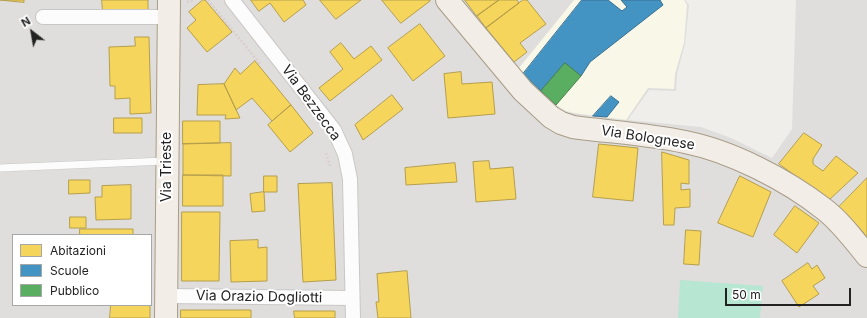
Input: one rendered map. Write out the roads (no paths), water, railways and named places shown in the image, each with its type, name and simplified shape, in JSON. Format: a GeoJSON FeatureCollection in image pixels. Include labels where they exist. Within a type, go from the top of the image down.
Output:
{"type":"FeatureCollection","features":[{"type":"Feature","properties":{"kind":"main road","name":"Via Bolognese"},"geometry":{"type":"LineString","coordinates":[[447,0],[523,90],[542,109],[556,120],[573,127],[686,142],[754,166],[788,185],[823,208],[846,231],[867,256]]}},
{"type":"Feature","properties":{"kind":"main road","name":"Via Trieste"},"geometry":{"type":"LineString","coordinates":[[166,318],[167,161],[174,7]]}},
{"type":"Feature","properties":{"kind":"street","name":"Via Bezzecca"},"geometry":{"type":"LineString","coordinates":[[232,0],[334,130],[346,154],[350,179],[353,318]]}},
{"type":"Feature","properties":{"kind":"street"},"geometry":{"type":"LineString","coordinates":[[43,17],[174,7]]}},
{"type":"Feature","properties":{"kind":"street","name":"Via Orazio Dogliotti"},"geometry":{"type":"LineString","coordinates":[[166,296],[352,298]]}},
{"type":"Feature","properties":{"kind":"lane"},"geometry":{"type":"LineString","coordinates":[[0,168],[167,161]]}}]}
